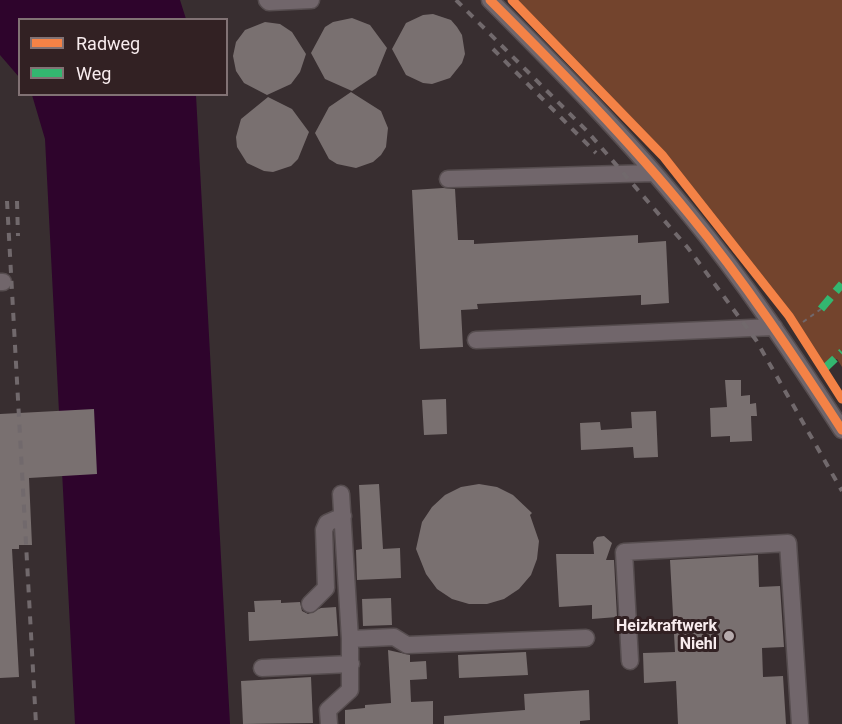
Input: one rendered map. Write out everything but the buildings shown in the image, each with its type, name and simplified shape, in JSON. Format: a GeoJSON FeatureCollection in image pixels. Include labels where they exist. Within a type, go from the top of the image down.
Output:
{"type":"FeatureCollection","features":[{"type":"Feature","properties":{"kind":"street"},"geometry":{"type":"LineString","coordinates":[[267,0],[269,2],[311,0]]}},
{"type":"Feature","properties":{"kind":"street"},"geometry":{"type":"LineString","coordinates":[[490,0],[569,78],[689,213],[774,327],[842,430]]}},
{"type":"Feature","properties":{"kind":"street"},"geometry":{"type":"LineString","coordinates":[[448,179],[653,173]]}},
{"type":"Feature","properties":{"kind":"street"},"geometry":{"type":"LineString","coordinates":[[476,340],[774,327]]}},
{"type":"Feature","properties":{"kind":"street"},"geometry":{"type":"LineString","coordinates":[[329,724],[328,710],[350,690],[350,639],[341,494]]}},
{"type":"Feature","properties":{"kind":"street"},"geometry":{"type":"LineString","coordinates":[[310,604],[326,588],[324,530],[327,523],[343,516]]}},
{"type":"Feature","properties":{"kind":"street"},"geometry":{"type":"LineString","coordinates":[[630,661],[624,552],[788,543],[800,724]]}},
{"type":"Feature","properties":{"kind":"street"},"geometry":{"type":"LineString","coordinates":[[350,639],[394,637],[407,645],[586,638]]}},
{"type":"Feature","properties":{"kind":"street"},"geometry":{"type":"LineString","coordinates":[[262,668],[351,664]]}},
{"type":"Feature","properties":{"kind":"path"},"geometry":{"type":"LineString","coordinates":[[803,322],[821,309]]}},
{"type":"Feature","properties":{"kind":"shaded area"},"geometry":{"type":"Polygon","coordinates":[[[0,0],[180,0],[186,18],[18,18],[18,76],[0,55],[0,0]]]}},
{"type":"Feature","properties":{"kind":"shaded area"},"geometry":{"type":"Polygon","coordinates":[[[515,0],[842,0],[842,367],[837,359],[823,365],[790,315],[635,121],[515,0]]]}},
{"type":"Feature","properties":{"kind":"shaded area"},"geometry":{"type":"Polygon","coordinates":[[[32,96],[196,96],[230,724],[75,724],[45,139],[32,96]]]}},
{"type":"Feature","properties":{"kind":"railway"},"geometry":{"type":"LineString","coordinates":[[456,0],[587,131],[688,248],[756,340],[842,491]]}},
{"type":"Feature","properties":{"kind":"railway"},"geometry":{"type":"LineString","coordinates":[[493,49],[596,153]]}},
{"type":"Feature","properties":{"kind":"railway"},"geometry":{"type":"LineString","coordinates":[[7,201],[36,724]]}},
{"type":"Feature","properties":{"kind":"railway"},"geometry":{"type":"LineString","coordinates":[[17,201],[18,236]]}},
{"type":"Feature","properties":{"kind":"marked path"},"geometry":{"type":"LineString","coordinates":[[821,309],[842,284]]}},
{"type":"Feature","properties":{"kind":"marked path"},"geometry":{"type":"LineString","coordinates":[[824,369],[842,352]]}},
{"type":"Feature","properties":{"kind":"cycle path"},"geometry":{"type":"LineString","coordinates":[[490,0],[617,131],[689,214],[749,293],[842,430]]}},
{"type":"Feature","properties":{"kind":"cycle path"},"geometry":{"type":"LineString","coordinates":[[512,0],[663,156],[789,316],[842,399]]}},
{"type":"Feature","properties":{"kind":"place","name":"Heizkraftwerk Niehl"},"geometry":{"type":"Point","coordinates":[729,636]}}]}
